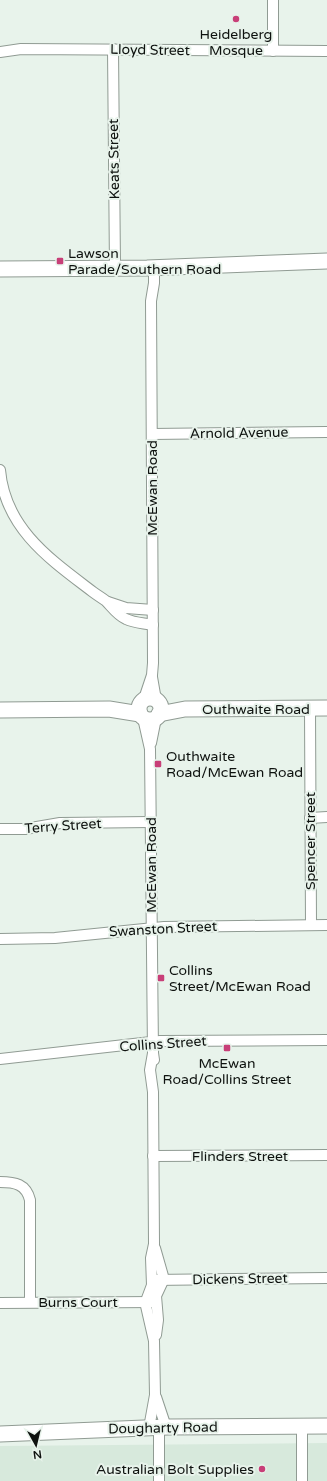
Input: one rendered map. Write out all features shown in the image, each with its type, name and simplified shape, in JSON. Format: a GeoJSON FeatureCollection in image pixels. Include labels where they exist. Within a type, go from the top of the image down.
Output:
{"type":"FeatureCollection","features":[{"type":"Feature","properties":{"kind":"street"},"geometry":{"type":"LineString","coordinates":[[273,0],[273,51]]}},
{"type":"Feature","properties":{"kind":"street","name":"Lloyd Street"},"geometry":{"type":"LineString","coordinates":[[0,46],[21,49],[327,51]]}},
{"type":"Feature","properties":{"kind":"street","name":"Lloyd Street"},"geometry":{"type":"LineString","coordinates":[[0,52],[21,49]]}},
{"type":"Feature","properties":{"kind":"street","name":"Keats Street"},"geometry":{"type":"LineString","coordinates":[[113,49],[115,268]]}},
{"type":"Feature","properties":{"kind":"street"},"geometry":{"type":"LineString","coordinates":[[0,269],[115,268],[327,261]]}},
{"type":"Feature","properties":{"kind":"street","name":"McEwan Road"},"geometry":{"type":"LineString","coordinates":[[150,267],[154,284],[151,301],[153,625],[150,709],[152,1042],[150,1070],[153,1092],[154,1244],[151,1258],[152,1280],[150,1290],[151,1302],[157,1327],[154,1341],[159,1481]]}},
{"type":"Feature","properties":{"kind":"street","name":"Arnold Avenue"},"geometry":{"type":"LineString","coordinates":[[152,434],[327,432]]}},
{"type":"Feature","properties":{"kind":"street"},"geometry":{"type":"LineString","coordinates":[[0,470],[3,489],[3,503],[37,547],[105,601],[118,614],[126,619],[153,625]]}},
{"type":"Feature","properties":{"kind":"street"},"geometry":{"type":"LineString","coordinates":[[105,601],[126,608],[153,610]]}},
{"type":"Feature","properties":{"kind":"street","name":"Spencer Street"},"geometry":{"type":"LineString","coordinates":[[310,708],[311,925]]}},
{"type":"Feature","properties":{"kind":"street","name":"Outhwaite Road"},"geometry":{"type":"LineString","coordinates":[[0,710],[327,708]]}},
{"type":"Feature","properties":{"kind":"street"},"geometry":{"type":"LineString","coordinates":[[310,818],[327,817]]}},
{"type":"Feature","properties":{"kind":"street","name":"Terry Street"},"geometry":{"type":"LineString","coordinates":[[0,830],[25,829],[60,823],[150,822]]}},
{"type":"Feature","properties":{"kind":"street","name":"Swanston Street"},"geometry":{"type":"LineString","coordinates":[[0,939],[55,938],[151,927],[327,925]]}},
{"type":"Feature","properties":{"kind":"street","name":"Collins Street"},"geometry":{"type":"LineString","coordinates":[[0,1059],[152,1042],[327,1040]]}},
{"type":"Feature","properties":{"kind":"street","name":"Flinders Street"},"geometry":{"type":"LineString","coordinates":[[153,1156],[327,1156]]}},
{"type":"Feature","properties":{"kind":"street"},"geometry":{"type":"LineString","coordinates":[[0,1182],[22,1186],[26,1189],[30,1200],[30,1302]]}},
{"type":"Feature","properties":{"kind":"street","name":"McEwan Road"},"geometry":{"type":"LineString","coordinates":[[151,1302],[163,1279],[154,1244]]}},
{"type":"Feature","properties":{"kind":"street","name":"Dickens Street"},"geometry":{"type":"LineString","coordinates":[[152,1280],[327,1278]]}},
{"type":"Feature","properties":{"kind":"street","name":"Burns Court"},"geometry":{"type":"LineString","coordinates":[[0,1302],[151,1302]]}},
{"type":"Feature","properties":{"kind":"street","name":"McEwan Road"},"geometry":{"type":"LineString","coordinates":[[155,1395],[158,1428]]}},
{"type":"Feature","properties":{"kind":"street","name":"Dougharty Road"},"geometry":{"type":"LineString","coordinates":[[0,1434],[158,1428],[327,1426]]}},
{"type":"Feature","properties":{"kind":"street"},"geometry":{"type":"LineString","coordinates":[[302,1427],[302,1481]]}},
{"type":"Feature","properties":{"kind":"shaded area"},"geometry":{"type":"Polygon","coordinates":[[[327,1443],[327,1481],[0,1481],[0,1446],[327,1443]]]}},
{"type":"Feature","properties":{"kind":"place","name":"Heidelberg Mosque"},"geometry":{"type":"Point","coordinates":[236,19]}},
{"type":"Feature","properties":{"kind":"place","name":"Lawson Parade/Southern Road"},"geometry":{"type":"Point","coordinates":[60,261]}},
{"type":"Feature","properties":{"kind":"place","name":"Outhwaite Road/McEwan Road"},"geometry":{"type":"Point","coordinates":[158,764]}},
{"type":"Feature","properties":{"kind":"place","name":"Collins Street/McEwan Road"},"geometry":{"type":"Point","coordinates":[161,978]}},
{"type":"Feature","properties":{"kind":"place","name":"McEwan Road/Collins Street"},"geometry":{"type":"Point","coordinates":[227,1048]}},
{"type":"Feature","properties":{"kind":"place","name":"Australian Bolt Supplies"},"geometry":{"type":"Point","coordinates":[262,1469]}}]}
